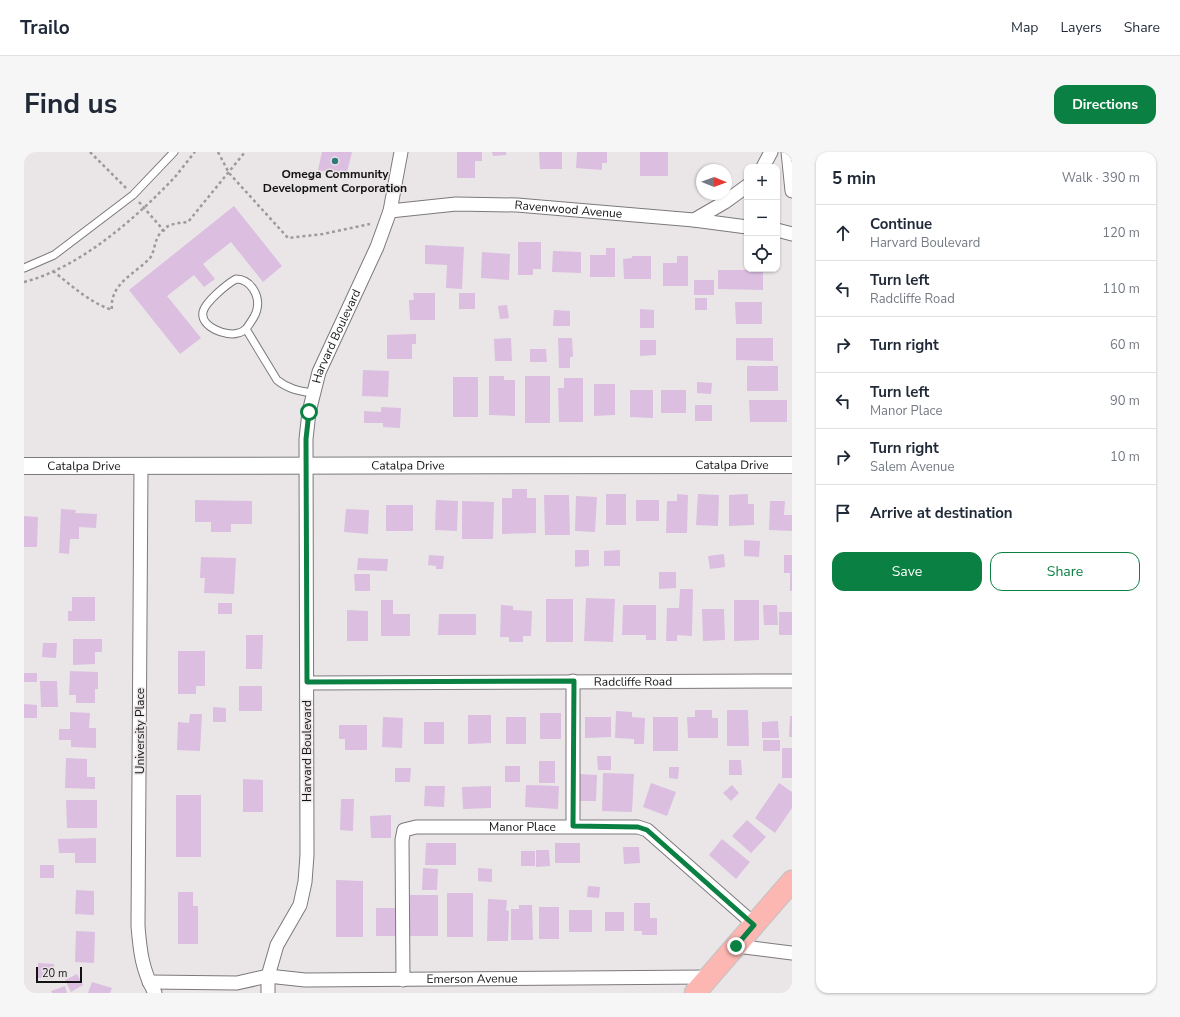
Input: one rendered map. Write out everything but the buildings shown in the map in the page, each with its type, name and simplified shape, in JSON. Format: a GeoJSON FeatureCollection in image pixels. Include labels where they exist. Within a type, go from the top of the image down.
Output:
{"type":"FeatureCollection","features":[{"type":"Feature","properties":{"kind":"main road"},"geometry":{"type":"LineString","coordinates":[[694,993],[792,881]]}},
{"type":"Feature","properties":{"kind":"street","name":"Harvard Boulevard"},"geometry":{"type":"LineString","coordinates":[[268,993],[268,976],[277,945],[300,905],[305,882],[307,682],[306,439],[312,393],[327,352],[377,247],[390,211],[401,152]]}},
{"type":"Feature","properties":{"kind":"street"},"geometry":{"type":"LineString","coordinates":[[765,164],[771,152]]}},
{"type":"Feature","properties":{"kind":"street"},"geometry":{"type":"LineString","coordinates":[[788,152],[792,191]]}},
{"type":"Feature","properties":{"kind":"street"},"geometry":{"type":"LineString","coordinates":[[694,220],[725,202],[744,188]]}},
{"type":"Feature","properties":{"kind":"street","name":"Ravenwood Avenue"},"geometry":{"type":"LineString","coordinates":[[390,211],[456,204],[517,205],[694,220],[744,227]]}},
{"type":"Feature","properties":{"kind":"street"},"geometry":{"type":"LineString","coordinates":[[780,231],[792,234]]}},
{"type":"Feature","properties":{"kind":"street","name":"Catalpa Drive"},"geometry":{"type":"LineString","coordinates":[[24,466],[306,464],[792,465]]}},
{"type":"Feature","properties":{"kind":"street","name":"University Place"},"geometry":{"type":"LineString","coordinates":[[141,466],[138,926],[140,954],[152,987]]}},
{"type":"Feature","properties":{"kind":"street"},"geometry":{"type":"LineString","coordinates":[[573,826],[574,681]]}},
{"type":"Feature","properties":{"kind":"street","name":"Radcliffe Road"},"geometry":{"type":"LineString","coordinates":[[307,682],[792,681]]}},
{"type":"Feature","properties":{"kind":"street","name":"Manor Place"},"geometry":{"type":"LineString","coordinates":[[403,980],[402,840],[404,830],[416,827],[638,827],[647,830],[754,925]]}},
{"type":"Feature","properties":{"kind":"street"},"geometry":{"type":"LineString","coordinates":[[736,946],[792,954]]}},
{"type":"Feature","properties":{"kind":"street","name":"Emerson Avenue"},"geometry":{"type":"LineString","coordinates":[[237,983],[268,976],[305,980],[708,977]]}},
{"type":"Feature","properties":{"kind":"street"},"geometry":{"type":"LineString","coordinates":[[152,987],[237,983]]}},
{"type":"Feature","properties":{"kind":"street"},"geometry":{"type":"LineString","coordinates":[[225,993],[237,983]]}},
{"type":"Feature","properties":{"kind":"lane"},"geometry":{"type":"LineString","coordinates":[[24,268],[54,255],[133,195],[174,152]]}},
{"type":"Feature","properties":{"kind":"lane"},"geometry":{"type":"LineString","coordinates":[[236,279],[246,282],[256,294],[257,310],[246,329],[239,334],[222,332],[208,325],[204,319],[203,312],[208,302],[236,279]]}},
{"type":"Feature","properties":{"kind":"lane"},"geometry":{"type":"LineString","coordinates":[[246,329],[277,380],[285,386],[312,393]]}},
{"type":"Feature","properties":{"kind":"path"},"geometry":{"type":"LineString","coordinates":[[24,282],[53,271],[74,260],[128,222],[174,177],[195,152]]}},
{"type":"Feature","properties":{"kind":"path"},"geometry":{"type":"LineString","coordinates":[[218,152],[229,173],[288,238],[323,234],[373,223]]}},
{"type":"Feature","properties":{"kind":"path"},"geometry":{"type":"LineString","coordinates":[[53,271],[100,306],[112,310],[111,303],[114,293],[122,282],[151,257],[157,237],[167,227],[175,223],[188,222],[245,152]]}},
{"type":"Feature","properties":{"kind":"place","name":"Omega Community Development Corporation"},"geometry":{"type":"Point","coordinates":[335,161]}},
{"type":"Feature","properties":{"kind":"route"},"geometry":{"type":"LineString","coordinates":[[309,412],[306,439],[307,682],[574,681],[573,826],[638,827],[647,830],[754,925],[736,946]]}}]}
